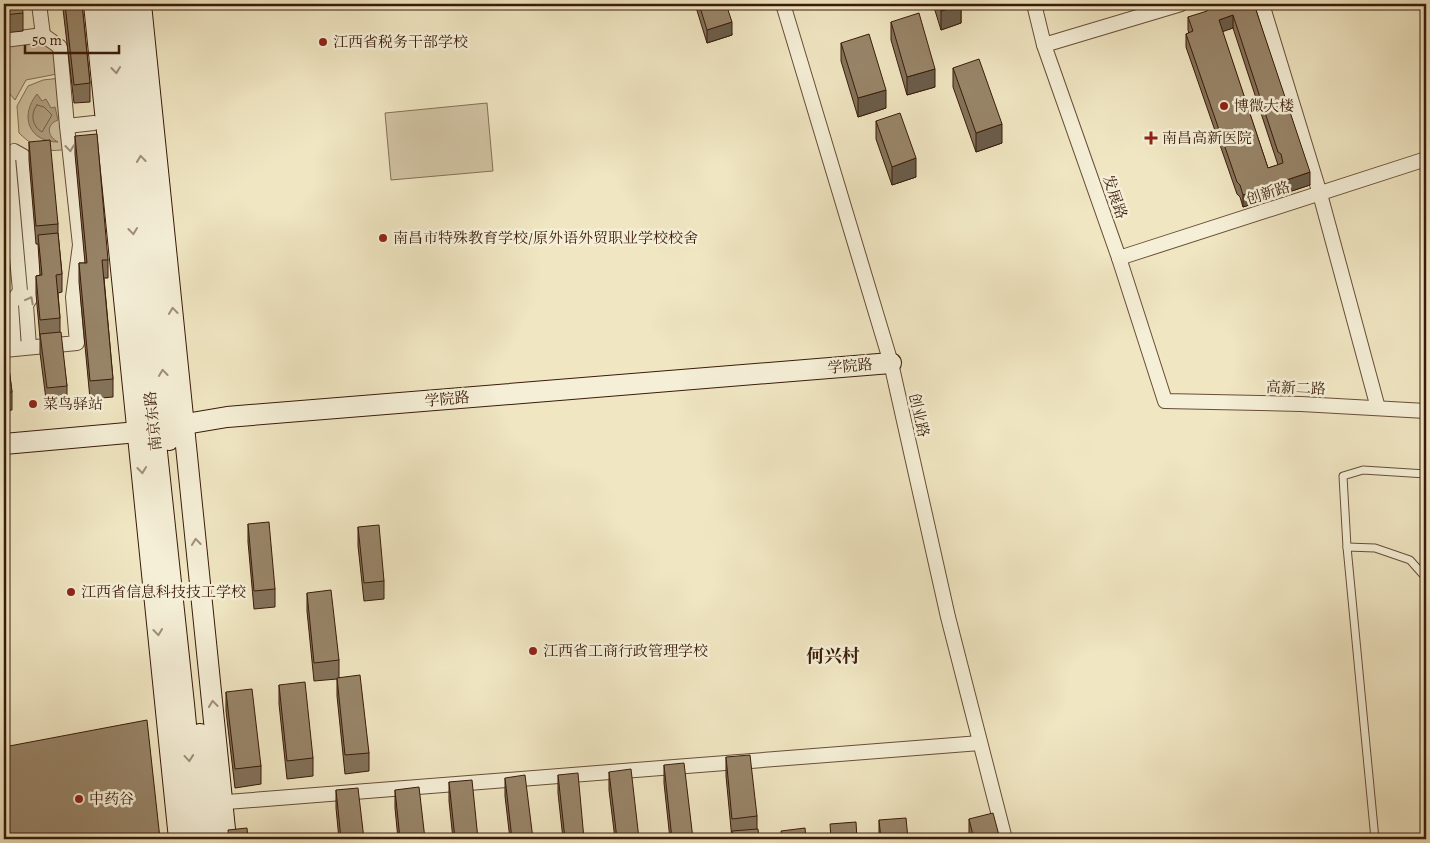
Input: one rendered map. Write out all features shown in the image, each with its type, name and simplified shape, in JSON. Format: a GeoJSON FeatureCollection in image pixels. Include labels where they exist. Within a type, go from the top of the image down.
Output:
{"type":"FeatureCollection","features":[{"type":"Feature","properties":{"kind":"street"},"geometry":{"type":"LineString","coordinates":[[39,4],[43,35]]}},
{"type":"Feature","properties":{"kind":"street"},"geometry":{"type":"LineString","coordinates":[[94,4],[161,428]]}},
{"type":"Feature","properties":{"kind":"street","name":"南京东路"},"geometry":{"type":"LineString","coordinates":[[109,4],[161,428],[215,802],[212,839]]}},
{"type":"Feature","properties":{"kind":"street","name":"南京东路"},"geometry":{"type":"LineString","coordinates":[[126,4],[197,839]]}},
{"type":"Feature","properties":{"kind":"street"},"geometry":{"type":"LineString","coordinates":[[141,4],[179,839]]}},
{"type":"Feature","properties":{"kind":"street","name":"创业路"},"geometry":{"type":"LineString","coordinates":[[783,4],[890,362],[948,616],[1005,839]]}},
{"type":"Feature","properties":{"kind":"street","name":"发展路"},"geometry":{"type":"LineString","coordinates":[[1034,4],[1044,45],[1119,258],[1165,402]]}},
{"type":"Feature","properties":{"kind":"street"},"geometry":{"type":"LineString","coordinates":[[1044,45],[1181,4]]}},
{"type":"Feature","properties":{"kind":"street"},"geometry":{"type":"LineString","coordinates":[[1262,4],[1320,194],[1378,408]]}},
{"type":"Feature","properties":{"kind":"street"},"geometry":{"type":"LineString","coordinates":[[4,40],[43,35],[60,47],[80,245],[73,297],[77,342],[29,347],[9,349],[11,304],[20,291],[8,158],[14,151],[22,156],[35,291],[26,305],[29,347]]}},
{"type":"Feature","properties":{"kind":"street"},"geometry":{"type":"LineString","coordinates":[[67,126],[94,123]]}},
{"type":"Feature","properties":{"kind":"street","name":"创新路"},"geometry":{"type":"LineString","coordinates":[[1119,258],[1426,159]]}},
{"type":"Feature","properties":{"kind":"street","name":"学院路"},"geometry":{"type":"LineString","coordinates":[[4,444],[161,428],[226,417],[890,362]]}},
{"type":"Feature","properties":{"kind":"street","name":"高新二路"},"geometry":{"type":"LineString","coordinates":[[1165,402],[1302,404],[1426,411]]}},
{"type":"Feature","properties":{"kind":"street"},"geometry":{"type":"LineString","coordinates":[[226,839],[215,802],[980,743]]}},
{"type":"Feature","properties":{"kind":"lane"},"geometry":{"type":"LineString","coordinates":[[1375,839],[1347,547],[1344,476],[1363,470],[1426,474]]}},
{"type":"Feature","properties":{"kind":"lane"},"geometry":{"type":"LineString","coordinates":[[1347,547],[1375,548],[1410,560],[1426,578]]}},
{"type":"Feature","properties":{"kind":"shaded area"},"geometry":{"type":"Polygon","coordinates":[[[43,42],[55,50],[57,74],[26,80],[15,100],[4,87],[4,46],[43,42]]]}},
{"type":"Feature","properties":{"kind":"shaded area"},"geometry":{"type":"Polygon","coordinates":[[[61,78],[68,149],[47,150],[31,143],[19,133],[17,106],[28,86],[43,80],[61,78]]]}},
{"type":"Feature","properties":{"kind":"shaded area"},"geometry":{"type":"Polygon","coordinates":[[[487,103],[493,171],[391,180],[385,113],[487,103]]]}},
{"type":"Feature","properties":{"kind":"water"},"geometry":{"type":"Polygon","coordinates":[[[37,94],[42,101],[46,99],[51,108],[55,107],[58,120],[51,125],[49,131],[58,142],[40,138],[30,126],[28,119],[29,111],[37,94]]]}},
{"type":"Feature","properties":{"kind":"building"},"geometry":{"type":"Polygon","coordinates":[[[4,4],[22,4],[23,13],[4,15],[4,4]]]}},
{"type":"Feature","properties":{"kind":"building"},"geometry":{"type":"Polygon","coordinates":[[[65,4],[82,4],[90,83],[74,85],[65,4]]]}},
{"type":"Feature","properties":{"kind":"building"},"geometry":{"type":"Polygon","coordinates":[[[699,4],[726,4],[732,22],[707,30],[699,4]]]}},
{"type":"Feature","properties":{"kind":"building"},"geometry":{"type":"Polygon","coordinates":[[[939,4],[961,4],[961,5],[941,11],[939,4]]]}},
{"type":"Feature","properties":{"kind":"building","name":"博微大楼"},"geometry":{"type":"Polygon","coordinates":[[[1216,4],[1254,4],[1310,172],[1243,195],[1186,34],[1193,31],[1188,17],[1207,11],[1210,6],[1216,4]],[[1233,15],[1219,20],[1268,168],[1283,163],[1281,154],[1278,152],[1233,15]]]}},
{"type":"Feature","properties":{"kind":"building"},"geometry":{"type":"Polygon","coordinates":[[[919,13],[935,69],[907,77],[891,22],[919,13]]]}},
{"type":"Feature","properties":{"kind":"building"},"geometry":{"type":"Polygon","coordinates":[[[869,34],[886,90],[858,98],[841,43],[869,34]]]}},
{"type":"Feature","properties":{"kind":"building"},"geometry":{"type":"Polygon","coordinates":[[[979,59],[1002,124],[976,133],[953,68],[979,59]]]}},
{"type":"Feature","properties":{"kind":"building"},"geometry":{"type":"Polygon","coordinates":[[[900,113],[916,158],[892,167],[876,121],[900,113]]]}},
{"type":"Feature","properties":{"kind":"building"},"geometry":{"type":"Polygon","coordinates":[[[97,134],[108,260],[102,260],[113,379],[90,381],[79,263],[87,263],[75,136],[97,134]]]}},
{"type":"Feature","properties":{"kind":"building"},"geometry":{"type":"Polygon","coordinates":[[[50,140],[58,224],[36,226],[29,142],[50,140]]]}},
{"type":"Feature","properties":{"kind":"building"},"geometry":{"type":"Polygon","coordinates":[[[58,233],[62,274],[56,275],[60,318],[40,320],[36,276],[42,275],[38,235],[58,233]]]}},
{"type":"Feature","properties":{"kind":"building"},"geometry":{"type":"Polygon","coordinates":[[[4,244],[7,281],[4,282],[4,244]]]}},
{"type":"Feature","properties":{"kind":"building"},"geometry":{"type":"Polygon","coordinates":[[[61,332],[67,386],[47,388],[40,334],[61,332]]]}},
{"type":"Feature","properties":{"kind":"building"},"geometry":{"type":"Polygon","coordinates":[[[5,337],[12,392],[4,392],[5,337]]]}},
{"type":"Feature","properties":{"kind":"building"},"geometry":{"type":"Polygon","coordinates":[[[269,522],[275,589],[254,591],[248,524],[269,522]]]}},
{"type":"Feature","properties":{"kind":"building"},"geometry":{"type":"Polygon","coordinates":[[[379,525],[384,581],[364,583],[358,527],[379,525]]]}},
{"type":"Feature","properties":{"kind":"building"},"geometry":{"type":"Polygon","coordinates":[[[331,590],[339,660],[314,663],[307,593],[331,590]]]}},
{"type":"Feature","properties":{"kind":"building"},"geometry":{"type":"Polygon","coordinates":[[[360,675],[369,753],[345,755],[337,678],[360,675]]]}},
{"type":"Feature","properties":{"kind":"building"},"geometry":{"type":"Polygon","coordinates":[[[305,682],[313,758],[287,761],[279,685],[305,682]]]}},
{"type":"Feature","properties":{"kind":"building"},"geometry":{"type":"Polygon","coordinates":[[[252,689],[261,766],[235,769],[226,692],[252,689]]]}},
{"type":"Feature","properties":{"kind":"building","name":"中药谷"},"geometry":{"type":"Polygon","coordinates":[[[147,720],[160,839],[4,839],[4,747],[147,720]]]}},
{"type":"Feature","properties":{"kind":"building"},"geometry":{"type":"Polygon","coordinates":[[[750,755],[757,816],[732,819],[726,757],[750,755]]]}},
{"type":"Feature","properties":{"kind":"building"},"geometry":{"type":"Polygon","coordinates":[[[684,763],[693,839],[672,839],[664,765],[684,763]]]}},
{"type":"Feature","properties":{"kind":"building"},"geometry":{"type":"Polygon","coordinates":[[[631,769],[639,839],[617,839],[609,772],[631,769]]]}},
{"type":"Feature","properties":{"kind":"building"},"geometry":{"type":"Polygon","coordinates":[[[578,773],[584,839],[565,839],[558,775],[578,773]]]}},
{"type":"Feature","properties":{"kind":"building"},"geometry":{"type":"Polygon","coordinates":[[[525,775],[533,839],[512,839],[505,778],[525,775]]]}},
{"type":"Feature","properties":{"kind":"building"},"geometry":{"type":"Polygon","coordinates":[[[472,780],[478,839],[455,839],[449,782],[472,780]]]}},
{"type":"Feature","properties":{"kind":"building"},"geometry":{"type":"Polygon","coordinates":[[[419,787],[425,839],[400,839],[395,790],[419,787]]]}},
{"type":"Feature","properties":{"kind":"building"},"geometry":{"type":"Polygon","coordinates":[[[358,788],[364,839],[341,839],[336,790],[358,788]]]}},
{"type":"Feature","properties":{"kind":"building"},"geometry":{"type":"Polygon","coordinates":[[[993,813],[1000,839],[974,839],[969,819],[993,813]]]}},
{"type":"Feature","properties":{"kind":"building"},"geometry":{"type":"Polygon","coordinates":[[[906,818],[908,839],[881,839],[879,820],[906,818]]]}},
{"type":"Feature","properties":{"kind":"building"},"geometry":{"type":"Polygon","coordinates":[[[856,822],[857,839],[831,839],[830,824],[856,822]]]}},
{"type":"Feature","properties":{"kind":"building"},"geometry":{"type":"Polygon","coordinates":[[[247,828],[248,839],[229,839],[228,830],[247,828]]]}},
{"type":"Feature","properties":{"kind":"building"},"geometry":{"type":"Polygon","coordinates":[[[805,828],[806,839],[782,839],[781,831],[805,828]]]}},
{"type":"Feature","properties":{"kind":"building"},"geometry":{"type":"Polygon","coordinates":[[[758,829],[759,839],[733,839],[732,831],[758,829]]]}},
{"type":"Feature","properties":{"kind":"place","name":"江西省税务干部学校"},"geometry":{"type":"Point","coordinates":[323,42]}},
{"type":"Feature","properties":{"kind":"place","name":"博微大楼"},"geometry":{"type":"Point","coordinates":[1224,106]}},
{"type":"Feature","properties":{"kind":"place","name":"南昌高新医院"},"geometry":{"type":"Point","coordinates":[1151,138]}},
{"type":"Feature","properties":{"kind":"place","name":"南昌市特殊教育学校/原外语外贸职业学校校舍"},"geometry":{"type":"Point","coordinates":[383,238]}},
{"type":"Feature","properties":{"kind":"place","name":"菜鸟驿站"},"geometry":{"type":"Point","coordinates":[33,404]}},
{"type":"Feature","properties":{"kind":"place","name":"江西省信息科技技工学校"},"geometry":{"type":"Point","coordinates":[71,592]}},
{"type":"Feature","properties":{"kind":"place","name":"江西省工商行政管理学校"},"geometry":{"type":"Point","coordinates":[533,651]}},
{"type":"Feature","properties":{"kind":"place","name":"中药谷"},"geometry":{"type":"Point","coordinates":[79,799]}},
{"type":"Feature","properties":{"kind":"district","name":"何兴村"},"geometry":{"type":"Point","coordinates":[833,656]}}]}
